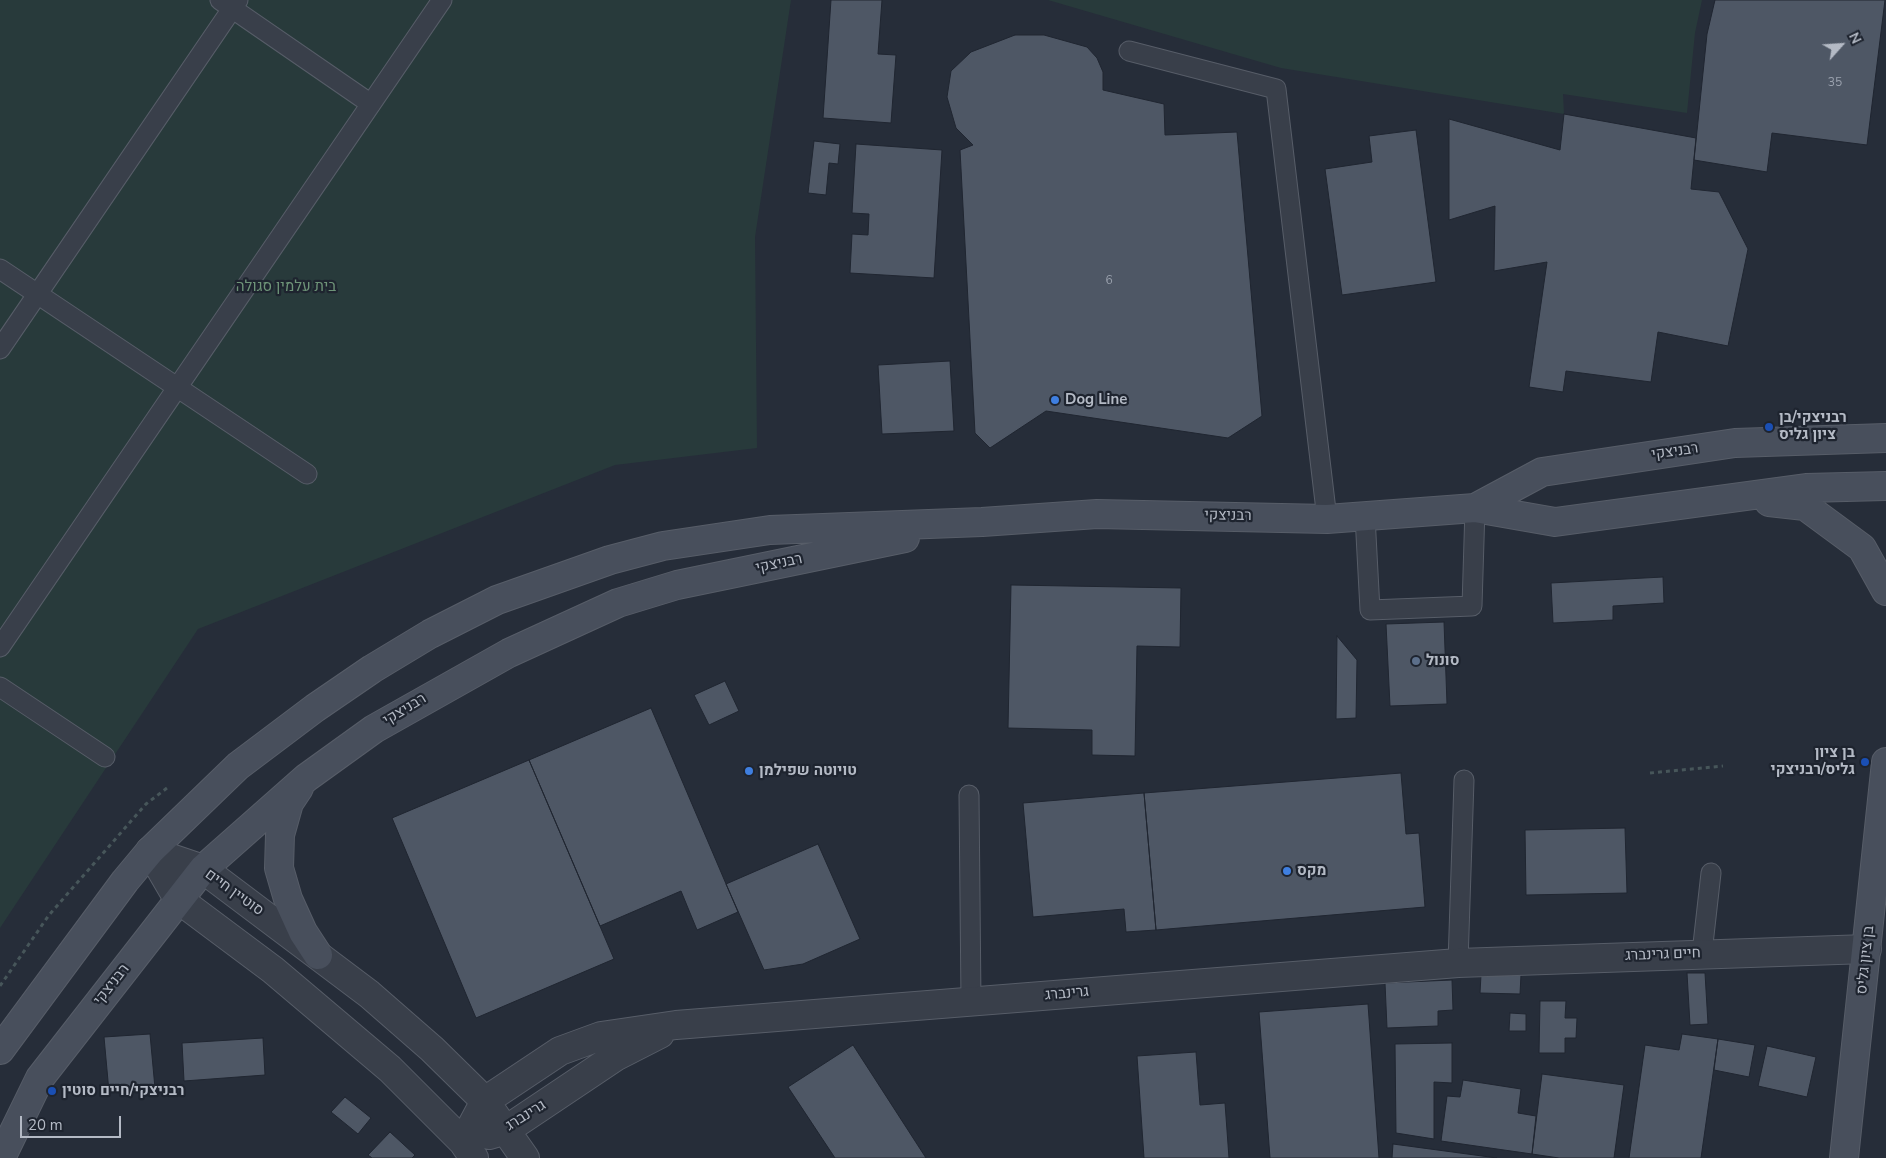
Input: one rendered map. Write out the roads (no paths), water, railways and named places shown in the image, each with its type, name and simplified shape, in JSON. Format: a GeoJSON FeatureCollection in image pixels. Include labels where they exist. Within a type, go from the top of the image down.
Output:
{"type":"FeatureCollection","features":[{"type":"Feature","properties":{"kind":"street","name":"רבניצקי"},"geometry":{"type":"LineString","coordinates":[[1475,508],[1542,472],[1735,444],[1886,438]]}},
{"type":"Feature","properties":{"kind":"street","name":"רבניצקי"},"geometry":{"type":"LineString","coordinates":[[0,1050],[125,881],[150,851],[238,766],[315,708],[372,669],[430,634],[497,600],[610,560],[663,546],[770,530],[982,522],[1097,514],[1328,518],[1475,508],[1555,522],[1806,488],[1886,486]]}},
{"type":"Feature","properties":{"kind":"street"},"geometry":{"type":"LineString","coordinates":[[1733,498],[1806,506],[1862,548],[1886,591]]}},
{"type":"Feature","properties":{"kind":"street","name":"רבניצקי"},"geometry":{"type":"LineString","coordinates":[[1,1158],[40,1078],[203,869],[306,778],[374,729],[509,653],[618,603],[677,585],[982,522]]}},
{"type":"Feature","properties":{"kind":"street","name":"בן ציון גליס"},"geometry":{"type":"LineString","coordinates":[[1844,1158],[1886,762]]}},
{"type":"Feature","properties":{"kind":"street"},"geometry":{"type":"LineString","coordinates":[[306,778],[289,803],[280,835],[279,868],[288,899],[303,932],[318,955]]}},
{"type":"Feature","properties":{"kind":"street"},"geometry":{"type":"LineString","coordinates":[[150,851],[178,899],[273,970],[390,1069],[468,1150]]}},
{"type":"Feature","properties":{"kind":"street","name":"סוטיין חיים"},"geometry":{"type":"LineString","coordinates":[[150,851],[203,869],[368,994],[425,1042],[485,1101],[525,1158]]}},
{"type":"Feature","properties":{"kind":"street","name":"חיים גרינברג"},"geometry":{"type":"LineString","coordinates":[[1458,963],[1702,953],[1867,949]]}},
{"type":"Feature","properties":{"kind":"street","name":"גרינברג"},"geometry":{"type":"LineString","coordinates":[[468,1150],[485,1101],[560,1051],[601,1036],[676,1025],[1458,963]]}},
{"type":"Feature","properties":{"kind":"street","name":"גרינברג"},"geometry":{"type":"LineString","coordinates":[[468,1150],[506,1130],[616,1058],[676,1025]]}},
{"type":"Feature","properties":{"kind":"lane"},"geometry":{"type":"LineString","coordinates":[[0,647],[442,0]]}},
{"type":"Feature","properties":{"kind":"lane"},"geometry":{"type":"LineString","coordinates":[[0,349],[230,3],[371,104]]}},
{"type":"Feature","properties":{"kind":"lane"},"geometry":{"type":"LineString","coordinates":[[1129,51],[1276,89],[1328,518]]}},
{"type":"Feature","properties":{"kind":"lane"},"geometry":{"type":"LineString","coordinates":[[0,269],[306,474]]}},
{"type":"Feature","properties":{"kind":"lane"},"geometry":{"type":"LineString","coordinates":[[1365,516],[1370,610],[1472,606],[1475,508]]}},
{"type":"Feature","properties":{"kind":"lane"},"geometry":{"type":"LineString","coordinates":[[0,687],[105,757]]}},
{"type":"Feature","properties":{"kind":"lane"},"geometry":{"type":"LineString","coordinates":[[1458,963],[1464,780]]}},
{"type":"Feature","properties":{"kind":"lane"},"geometry":{"type":"LineString","coordinates":[[969,795],[971,1002]]}},
{"type":"Feature","properties":{"kind":"lane"},"geometry":{"type":"LineString","coordinates":[[1702,953],[1711,873]]}},
{"type":"Feature","properties":{"kind":"place","name":"Dog Line"},"geometry":{"type":"Point","coordinates":[1055,400]}},
{"type":"Feature","properties":{"kind":"place","name":"רבניצקי/בן ציון גליס"},"geometry":{"type":"Point","coordinates":[1769,427]}},
{"type":"Feature","properties":{"kind":"place","name":"סונול"},"geometry":{"type":"Point","coordinates":[1416,661]}},
{"type":"Feature","properties":{"kind":"place","name":"בן ציון גליס/רבניצקי"},"geometry":{"type":"Point","coordinates":[1865,762]}},
{"type":"Feature","properties":{"kind":"place","name":"טויוטה שפילמן"},"geometry":{"type":"Point","coordinates":[749,771]}},
{"type":"Feature","properties":{"kind":"place","name":"מקס"},"geometry":{"type":"Point","coordinates":[1287,871]}},
{"type":"Feature","properties":{"kind":"place","name":"רבניצקי/חיים סוטין"},"geometry":{"type":"Point","coordinates":[52,1091]}},
{"type":"Feature","properties":{"kind":"park label","name":"בית עלמין סגולה"},"geometry":{"type":"Point","coordinates":[286,287]}}]}
